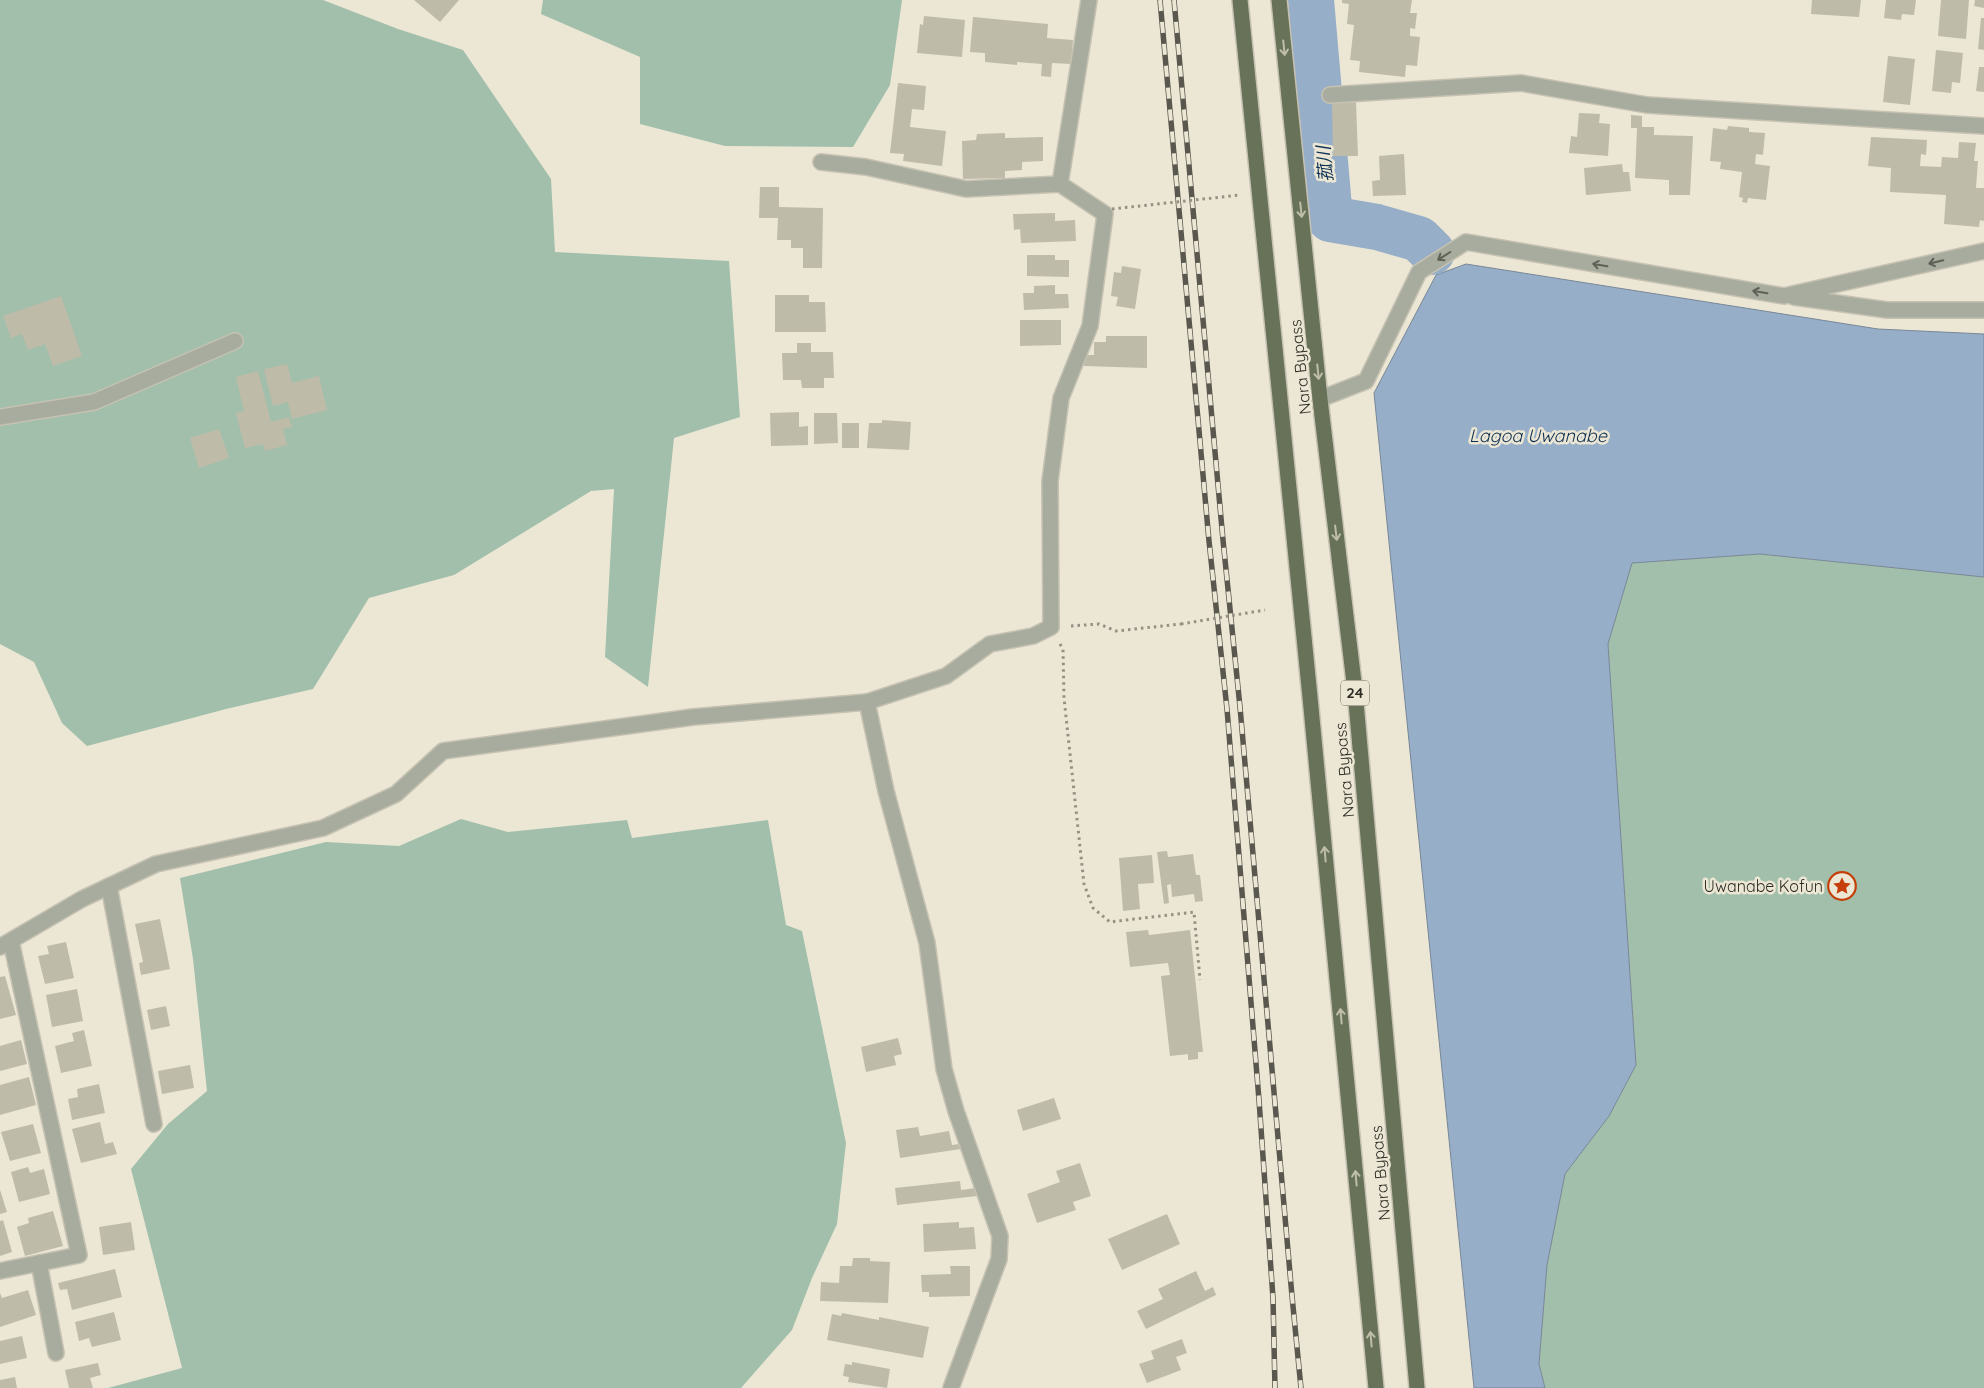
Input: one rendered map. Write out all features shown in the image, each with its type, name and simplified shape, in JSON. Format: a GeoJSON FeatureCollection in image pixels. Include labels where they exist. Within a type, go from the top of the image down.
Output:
{"type":"FeatureCollection","features":[{"type":"Feature","properties":{"kind":"highway","name":"Nara Bypass"},"geometry":{"type":"LineString","coordinates":[[1240,0],[1310,697],[1376,1388]]}},
{"type":"Feature","properties":{"kind":"highway","name":"Nara Bypass"},"geometry":{"type":"LineString","coordinates":[[1279,0],[1320,399],[1355,691],[1417,1388]]}},
{"type":"Feature","properties":{"kind":"street"},"geometry":{"type":"LineString","coordinates":[[1060,184],[1089,0]]}},
{"type":"Feature","properties":{"kind":"street"},"geometry":{"type":"LineString","coordinates":[[1330,95],[1521,83],[1647,105],[1984,126]]}},
{"type":"Feature","properties":{"kind":"street"},"geometry":{"type":"LineString","coordinates":[[0,1270],[79,1255],[5,944],[82,899],[156,864],[323,828],[396,794],[443,752],[693,717],[867,702],[946,676],[990,644],[1034,636],[1052,627],[1050,481],[1061,398],[1090,326],[1105,214],[1060,184],[966,189],[866,167],[821,162]]}},
{"type":"Feature","properties":{"kind":"street"},"geometry":{"type":"LineString","coordinates":[[1320,399],[1366,381],[1419,272],[1466,242],[1784,296],[1887,310],[1984,310]]}},
{"type":"Feature","properties":{"kind":"street"},"geometry":{"type":"LineString","coordinates":[[1784,296],[1984,251]]}},
{"type":"Feature","properties":{"kind":"street"},"geometry":{"type":"LineString","coordinates":[[0,417],[94,402],[236,341]]}},
{"type":"Feature","properties":{"kind":"street"},"geometry":{"type":"LineString","coordinates":[[867,702],[886,791],[927,943],[944,1069],[956,1112],[1000,1236],[998,1259],[951,1388]]}},
{"type":"Feature","properties":{"kind":"street"},"geometry":{"type":"LineString","coordinates":[[109,886],[154,1124]]}},
{"type":"Feature","properties":{"kind":"street"},"geometry":{"type":"LineString","coordinates":[[39,1263],[56,1353]]}},
{"type":"Feature","properties":{"kind":"path"},"geometry":{"type":"LineString","coordinates":[[1112,209],[1240,195]]}},
{"type":"Feature","properties":{"kind":"path"},"geometry":{"type":"LineString","coordinates":[[1200,980],[1194,912],[1110,922],[1093,908],[1084,884],[1064,698],[1063,649],[1052,627],[1099,624],[1116,630],[1181,624],[1265,610]]}},
{"type":"Feature","properties":{"kind":"green space"},"geometry":{"type":"Polygon","coordinates":[[[0,0],[323,0],[398,29],[463,50],[551,179],[555,252],[729,261],[740,417],[674,438],[648,687],[605,657],[614,489],[591,491],[454,575],[369,598],[313,689],[226,709],[87,746],[62,723],[34,662],[0,644],[0,0]]]}},
{"type":"Feature","properties":{"kind":"green space"},"geometry":{"type":"Polygon","coordinates":[[[543,0],[902,0],[890,85],[853,147],[725,146],[640,124],[640,57],[541,14],[543,0]]]}},
{"type":"Feature","properties":{"kind":"green space"},"geometry":{"type":"Polygon","coordinates":[[[1760,554],[1984,577],[1984,1388],[1545,1388],[1539,1364],[1547,1265],[1565,1174],[1609,1116],[1636,1065],[1608,644],[1632,563],[1760,554]]]}},
{"type":"Feature","properties":{"kind":"green space"},"geometry":{"type":"Polygon","coordinates":[[[461,819],[508,832],[627,820],[632,838],[768,820],[786,925],[802,931],[846,1143],[837,1224],[812,1278],[792,1330],[741,1388],[108,1388],[182,1368],[131,1169],[168,1124],[207,1091],[193,959],[180,878],[326,842],[399,846],[461,819]]]}},
{"type":"Feature","properties":{"kind":"water","name":"Lagoa Uwanabe"},"geometry":{"type":"Polygon","coordinates":[[[1466,264],[1878,329],[1984,334],[1984,577],[1760,554],[1632,563],[1608,644],[1636,1065],[1609,1116],[1565,1174],[1547,1265],[1539,1364],[1545,1388],[1474,1388],[1374,393],[1436,275],[1466,264]]]}},
{"type":"Feature","properties":{"kind":"building"},"geometry":{"type":"Polygon","coordinates":[[[414,0],[459,0],[440,22],[414,0]]]}},
{"type":"Feature","properties":{"kind":"building"},"geometry":{"type":"Polygon","coordinates":[[[1342,0],[1412,0],[1410,13],[1417,13],[1415,29],[1410,28],[1410,36],[1420,37],[1417,66],[1406,65],[1405,77],[1359,72],[1360,61],[1350,60],[1354,25],[1347,24],[1349,4],[1342,3],[1342,0]]]}},
{"type":"Feature","properties":{"kind":"building"},"geometry":{"type":"Polygon","coordinates":[[[1812,0],[1861,0],[1859,17],[1811,14],[1812,0]]]}},
{"type":"Feature","properties":{"kind":"building"},"geometry":{"type":"Polygon","coordinates":[[[1886,0],[1916,0],[1914,15],[1902,14],[1901,20],[1884,18],[1886,0]]]}},
{"type":"Feature","properties":{"kind":"building"},"geometry":{"type":"Polygon","coordinates":[[[1941,0],[1969,0],[1966,39],[1938,36],[1941,0]]]}},
{"type":"Feature","properties":{"kind":"building"},"geometry":{"type":"Polygon","coordinates":[[[1975,0],[1984,0],[1984,8],[1974,6],[1975,0]]]}},
{"type":"Feature","properties":{"kind":"building"},"geometry":{"type":"Polygon","coordinates":[[[924,16],[965,20],[962,57],[917,53],[920,24],[923,25],[924,16]]]}},
{"type":"Feature","properties":{"kind":"building"},"geometry":{"type":"Polygon","coordinates":[[[973,17],[1048,24],[1047,38],[1073,40],[1071,64],[1052,63],[1051,77],[1041,76],[1042,64],[1017,62],[1017,65],[985,62],[985,53],[970,52],[973,17]]]}},
{"type":"Feature","properties":{"kind":"building"},"geometry":{"type":"Polygon","coordinates":[[[1981,18],[1984,18],[1984,50],[1978,49],[1981,18]]]}},
{"type":"Feature","properties":{"kind":"building"},"geometry":{"type":"Polygon","coordinates":[[[1936,50],[1963,53],[1960,83],[1952,82],[1951,93],[1932,91],[1936,50]]]}},
{"type":"Feature","properties":{"kind":"building"},"geometry":{"type":"Polygon","coordinates":[[[1888,56],[1915,59],[1910,105],[1883,102],[1888,56]]]}},
{"type":"Feature","properties":{"kind":"building"},"geometry":{"type":"Polygon","coordinates":[[[1979,67],[1984,67],[1984,92],[1976,91],[1979,67]]]}},
{"type":"Feature","properties":{"kind":"building"},"geometry":{"type":"Polygon","coordinates":[[[898,83],[926,86],[924,110],[912,109],[910,127],[946,131],[942,166],[903,161],[904,154],[890,153],[898,83]]]}},
{"type":"Feature","properties":{"kind":"building"},"geometry":{"type":"Polygon","coordinates":[[[1356,102],[1358,156],[1333,156],[1332,103],[1356,102]]]}},
{"type":"Feature","properties":{"kind":"building"},"geometry":{"type":"Polygon","coordinates":[[[1579,113],[1600,114],[1599,123],[1610,124],[1608,156],[1569,153],[1571,136],[1577,137],[1579,113]]]}},
{"type":"Feature","properties":{"kind":"building"},"geometry":{"type":"Polygon","coordinates":[[[1631,115],[1642,116],[1642,127],[1654,127],[1654,135],[1693,136],[1690,195],[1669,195],[1669,180],[1635,178],[1637,128],[1631,128],[1631,115]]]}},
{"type":"Feature","properties":{"kind":"building"},"geometry":{"type":"Polygon","coordinates":[[[1728,126],[1749,128],[1749,132],[1765,133],[1763,155],[1756,154],[1755,164],[1770,166],[1766,200],[1748,198],[1747,203],[1742,202],[1743,198],[1739,197],[1742,172],[1720,169],[1721,162],[1710,161],[1713,128],[1727,130],[1728,126]]]}},
{"type":"Feature","properties":{"kind":"building"},"geometry":{"type":"Polygon","coordinates":[[[1005,133],[1005,138],[1043,137],[1043,161],[1022,162],[1022,170],[1005,171],[1005,178],[963,179],[962,141],[976,140],[977,134],[1005,133]]]}},
{"type":"Feature","properties":{"kind":"building"},"geometry":{"type":"Polygon","coordinates":[[[1871,137],[1927,140],[1926,155],[1921,154],[1920,166],[1941,167],[1942,157],[1958,158],[1959,142],[1976,143],[1974,161],[1978,161],[1976,188],[1984,188],[1984,221],[1980,220],[1979,227],[1944,224],[1946,195],[1890,192],[1891,168],[1868,166],[1871,137]]]}},
{"type":"Feature","properties":{"kind":"building"},"geometry":{"type":"Polygon","coordinates":[[[1404,154],[1406,195],[1373,196],[1372,181],[1380,180],[1379,156],[1404,154]]]}},
{"type":"Feature","properties":{"kind":"building"},"geometry":{"type":"Polygon","coordinates":[[[1622,164],[1623,172],[1629,172],[1631,191],[1586,195],[1584,168],[1622,164]]]}},
{"type":"Feature","properties":{"kind":"building"},"geometry":{"type":"Polygon","coordinates":[[[760,187],[779,187],[779,207],[823,208],[822,268],[803,268],[803,248],[791,248],[791,240],[777,240],[778,218],[759,218],[760,187]]]}},
{"type":"Feature","properties":{"kind":"building"},"geometry":{"type":"Polygon","coordinates":[[[1055,213],[1055,221],[1075,220],[1076,241],[1021,243],[1020,229],[1014,230],[1013,214],[1055,213]]]}},
{"type":"Feature","properties":{"kind":"building"},"geometry":{"type":"Polygon","coordinates":[[[1027,255],[1055,255],[1055,260],[1069,260],[1069,277],[1027,276],[1027,255]]]}},
{"type":"Feature","properties":{"kind":"building"},"geometry":{"type":"Polygon","coordinates":[[[1122,266],[1141,269],[1135,309],[1116,306],[1118,297],[1111,296],[1114,272],[1121,273],[1122,266]]]}},
{"type":"Feature","properties":{"kind":"building"},"geometry":{"type":"Polygon","coordinates":[[[1055,285],[1055,294],[1068,294],[1069,308],[1024,310],[1023,293],[1034,293],[1034,286],[1055,285]]]}},
{"type":"Feature","properties":{"kind":"building"},"geometry":{"type":"Polygon","coordinates":[[[775,295],[809,295],[809,302],[825,302],[826,332],[775,332],[775,295]]]}},
{"type":"Feature","properties":{"kind":"building"},"geometry":{"type":"Polygon","coordinates":[[[61,296],[82,356],[53,366],[45,344],[28,350],[22,334],[11,338],[3,316],[61,296]]]}},
{"type":"Feature","properties":{"kind":"building"},"geometry":{"type":"Polygon","coordinates":[[[1020,320],[1061,320],[1061,345],[1020,346],[1020,320]]]}},
{"type":"Feature","properties":{"kind":"building"},"geometry":{"type":"Polygon","coordinates":[[[1106,336],[1147,336],[1147,368],[1084,366],[1084,355],[1094,355],[1094,342],[1106,342],[1106,336]]]}},
{"type":"Feature","properties":{"kind":"building"},"geometry":{"type":"Polygon","coordinates":[[[797,343],[811,343],[811,352],[833,352],[834,378],[824,378],[824,388],[802,388],[801,380],[783,380],[782,353],[797,353],[797,343]]]}},
{"type":"Feature","properties":{"kind":"building"},"geometry":{"type":"Polygon","coordinates":[[[287,364],[292,383],[319,376],[327,410],[292,419],[288,402],[273,406],[264,369],[287,364]]]}},
{"type":"Feature","properties":{"kind":"building"},"geometry":{"type":"Polygon","coordinates":[[[258,371],[271,422],[289,417],[292,427],[283,429],[287,445],[265,451],[263,444],[245,448],[236,413],[244,411],[236,377],[258,371]]]}},
{"type":"Feature","properties":{"kind":"building"},"geometry":{"type":"Polygon","coordinates":[[[799,412],[799,427],[808,426],[808,445],[771,446],[770,413],[799,412]]]}},
{"type":"Feature","properties":{"kind":"building"},"geometry":{"type":"Polygon","coordinates":[[[814,413],[837,413],[838,443],[814,444],[814,413]]]}},
{"type":"Feature","properties":{"kind":"building"},"geometry":{"type":"Polygon","coordinates":[[[882,420],[911,422],[909,450],[867,448],[869,423],[882,423],[882,420]]]}},
{"type":"Feature","properties":{"kind":"building"},"geometry":{"type":"Polygon","coordinates":[[[842,423],[859,423],[859,448],[842,448],[842,423]]]}},
{"type":"Feature","properties":{"kind":"building"},"geometry":{"type":"Polygon","coordinates":[[[219,429],[229,458],[199,468],[190,438],[219,429]]]}},
{"type":"Feature","properties":{"kind":"building"},"geometry":{"type":"Polygon","coordinates":[[[1167,851],[1168,857],[1193,854],[1196,875],[1200,875],[1203,901],[1195,902],[1194,894],[1172,897],[1171,884],[1167,885],[1169,903],[1164,904],[1157,852],[1167,851]]]}},
{"type":"Feature","properties":{"kind":"building"},"geometry":{"type":"Polygon","coordinates":[[[1152,855],[1154,883],[1138,884],[1140,909],[1123,911],[1119,858],[1152,855]]]}},
{"type":"Feature","properties":{"kind":"building"},"geometry":{"type":"Polygon","coordinates":[[[160,919],[170,969],[141,975],[139,963],[143,962],[135,924],[160,919]]]}},
{"type":"Feature","properties":{"kind":"building"},"geometry":{"type":"Polygon","coordinates":[[[1148,930],[1149,935],[1190,930],[1203,1052],[1198,1052],[1198,1059],[1188,1060],[1188,1054],[1170,1056],[1161,976],[1170,975],[1168,963],[1130,967],[1126,932],[1148,930]]]}},
{"type":"Feature","properties":{"kind":"building"},"geometry":{"type":"Polygon","coordinates":[[[66,942],[74,978],[45,984],[38,956],[49,954],[47,946],[66,942]]]}},
{"type":"Feature","properties":{"kind":"building"},"geometry":{"type":"Polygon","coordinates":[[[5,976],[16,1015],[0,1019],[0,977],[5,976]]]}},
{"type":"Feature","properties":{"kind":"building"},"geometry":{"type":"Polygon","coordinates":[[[77,989],[83,1021],[52,1027],[46,995],[77,989]]]}},
{"type":"Feature","properties":{"kind":"building"},"geometry":{"type":"Polygon","coordinates":[[[166,1006],[170,1026],[151,1030],[147,1010],[166,1006]]]}},
{"type":"Feature","properties":{"kind":"building"},"geometry":{"type":"Polygon","coordinates":[[[84,1030],[92,1066],[61,1073],[55,1046],[74,1041],[72,1033],[84,1030]]]}},
{"type":"Feature","properties":{"kind":"building"},"geometry":{"type":"Polygon","coordinates":[[[898,1038],[902,1054],[894,1056],[896,1065],[866,1072],[861,1047],[898,1038]]]}},
{"type":"Feature","properties":{"kind":"building"},"geometry":{"type":"Polygon","coordinates":[[[21,1040],[27,1064],[0,1071],[0,1046],[21,1040]]]}},
{"type":"Feature","properties":{"kind":"building"},"geometry":{"type":"Polygon","coordinates":[[[190,1065],[194,1088],[162,1094],[158,1071],[190,1065]]]}},
{"type":"Feature","properties":{"kind":"building"},"geometry":{"type":"Polygon","coordinates":[[[29,1077],[36,1105],[0,1115],[0,1085],[29,1077]]]}},
{"type":"Feature","properties":{"kind":"building"},"geometry":{"type":"Polygon","coordinates":[[[99,1084],[105,1113],[72,1120],[68,1099],[78,1097],[77,1089],[99,1084]]]}},
{"type":"Feature","properties":{"kind":"building"},"geometry":{"type":"Polygon","coordinates":[[[1054,1098],[1061,1119],[1023,1131],[1017,1110],[1054,1098]]]}},
{"type":"Feature","properties":{"kind":"building"},"geometry":{"type":"Polygon","coordinates":[[[100,1122],[105,1144],[113,1142],[117,1154],[81,1163],[72,1129],[100,1122]]]}},
{"type":"Feature","properties":{"kind":"building"},"geometry":{"type":"Polygon","coordinates":[[[33,1124],[41,1153],[10,1161],[1,1132],[33,1124]]]}},
{"type":"Feature","properties":{"kind":"building"},"geometry":{"type":"Polygon","coordinates":[[[918,1127],[920,1136],[949,1131],[952,1145],[960,1144],[961,1149],[900,1158],[896,1130],[918,1127]]]}},
{"type":"Feature","properties":{"kind":"building"},"geometry":{"type":"Polygon","coordinates":[[[1080,1163],[1091,1196],[1073,1202],[1076,1210],[1037,1223],[1027,1194],[1060,1182],[1056,1171],[1080,1163]]]}},
{"type":"Feature","properties":{"kind":"building"},"geometry":{"type":"Polygon","coordinates":[[[28,1167],[30,1173],[44,1169],[50,1194],[19,1202],[11,1172],[28,1167]]]}},
{"type":"Feature","properties":{"kind":"building"},"geometry":{"type":"Polygon","coordinates":[[[960,1181],[961,1190],[976,1188],[977,1196],[897,1205],[895,1188],[960,1181]]]}},
{"type":"Feature","properties":{"kind":"building"},"geometry":{"type":"Polygon","coordinates":[[[0,1190],[7,1212],[0,1214],[0,1190]]]}},
{"type":"Feature","properties":{"kind":"building"},"geometry":{"type":"Polygon","coordinates":[[[53,1211],[63,1246],[25,1256],[17,1227],[29,1223],[28,1218],[53,1211]]]}},
{"type":"Feature","properties":{"kind":"building"},"geometry":{"type":"Polygon","coordinates":[[[1167,1214],[1180,1244],[1122,1270],[1108,1239],[1167,1214]]]}},
{"type":"Feature","properties":{"kind":"building"},"geometry":{"type":"Polygon","coordinates":[[[3,1220],[12,1252],[0,1256],[0,1221],[3,1220]]]}},
{"type":"Feature","properties":{"kind":"building"},"geometry":{"type":"Polygon","coordinates":[[[131,1222],[135,1250],[103,1255],[99,1227],[131,1222]]]}},
{"type":"Feature","properties":{"kind":"building"},"geometry":{"type":"Polygon","coordinates":[[[959,1222],[959,1228],[974,1227],[976,1249],[924,1252],[923,1224],[959,1222]]]}},
{"type":"Feature","properties":{"kind":"building"},"geometry":{"type":"Polygon","coordinates":[[[853,1258],[870,1258],[870,1261],[890,1262],[888,1303],[820,1301],[821,1282],[839,1283],[840,1266],[852,1266],[853,1258]]]}},
{"type":"Feature","properties":{"kind":"building"},"geometry":{"type":"Polygon","coordinates":[[[950,1266],[970,1266],[970,1296],[929,1297],[929,1292],[922,1292],[921,1275],[951,1274],[950,1266]]]}},
{"type":"Feature","properties":{"kind":"building"},"geometry":{"type":"Polygon","coordinates":[[[115,1269],[122,1297],[72,1310],[67,1289],[60,1290],[58,1283],[115,1269]]]}},
{"type":"Feature","properties":{"kind":"building"},"geometry":{"type":"Polygon","coordinates":[[[1196,1271],[1205,1291],[1213,1287],[1216,1295],[1146,1329],[1137,1311],[1163,1299],[1158,1289],[1196,1271]]]}},
{"type":"Feature","properties":{"kind":"building"},"geometry":{"type":"Polygon","coordinates":[[[28,1290],[36,1315],[0,1327],[0,1293],[2,1298],[28,1290]]]}},
{"type":"Feature","properties":{"kind":"building"},"geometry":{"type":"Polygon","coordinates":[[[114,1312],[121,1340],[92,1347],[89,1338],[79,1341],[75,1322],[114,1312]]]}},
{"type":"Feature","properties":{"kind":"building"},"geometry":{"type":"Polygon","coordinates":[[[842,1313],[879,1320],[879,1317],[929,1327],[923,1358],[827,1340],[832,1314],[841,1316],[842,1313]]]}},
{"type":"Feature","properties":{"kind":"building"},"geometry":{"type":"Polygon","coordinates":[[[22,1336],[27,1358],[0,1364],[0,1341],[22,1336]]]}},
{"type":"Feature","properties":{"kind":"building"},"geometry":{"type":"Polygon","coordinates":[[[1182,1339],[1187,1353],[1176,1357],[1181,1370],[1147,1383],[1139,1364],[1154,1359],[1151,1351],[1182,1339]]]}},
{"type":"Feature","properties":{"kind":"building"},"geometry":{"type":"Polygon","coordinates":[[[852,1362],[890,1369],[887,1388],[848,1382],[849,1377],[843,1376],[845,1364],[852,1365],[852,1362]]]}},
{"type":"Feature","properties":{"kind":"building"},"geometry":{"type":"Polygon","coordinates":[[[98,1363],[101,1375],[90,1378],[93,1388],[69,1388],[65,1370],[98,1363]]]}},
{"type":"Feature","properties":{"kind":"building"},"geometry":{"type":"Polygon","coordinates":[[[15,1377],[17,1388],[0,1388],[0,1380],[15,1377]]]}},
{"type":"Feature","properties":{"kind":"waterway","name":"菰川"},"geometry":{"type":"LineString","coordinates":[[1311,0],[1330,219],[1377,227],[1419,239],[1432,252]]}},
{"type":"Feature","properties":{"kind":"railway"},"geometry":{"type":"LineString","coordinates":[[1160,0],[1209,541],[1227,709],[1273,1298],[1275,1388]]}},
{"type":"Feature","properties":{"kind":"railway"},"geometry":{"type":"LineString","coordinates":[[1174,0],[1301,1388]]}},
{"type":"Feature","properties":{"kind":"place","name":"Uwanabe Kofun"},"geometry":{"type":"Point","coordinates":[1842,886]}}]}
